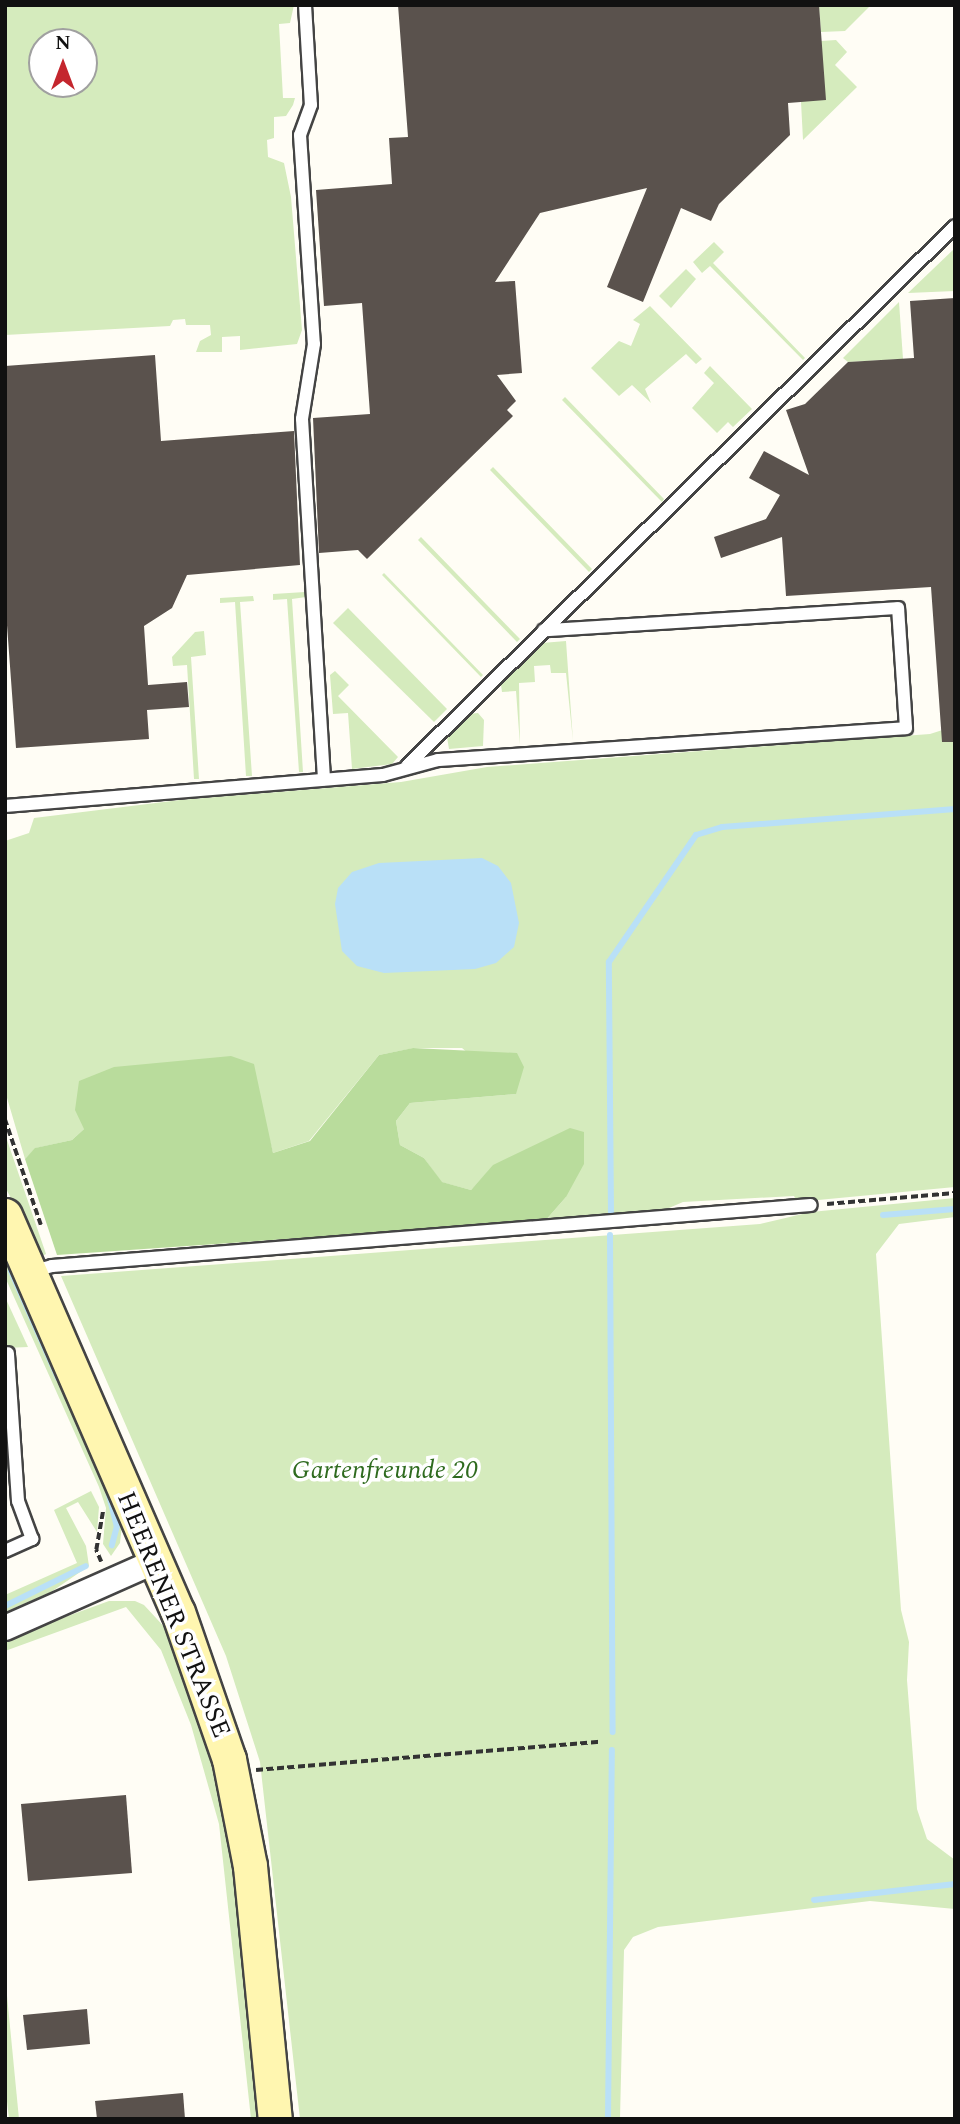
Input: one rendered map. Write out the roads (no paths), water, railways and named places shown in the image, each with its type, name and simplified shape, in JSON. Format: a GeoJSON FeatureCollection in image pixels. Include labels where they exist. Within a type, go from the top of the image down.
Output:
{"type":"FeatureCollection","features":[{"type":"Feature","properties":{"kind":"main road","name":"HEERENER STRASSE"},"geometry":{"type":"LineString","coordinates":[[5,1215],[199,1665],[238,1794],[251,1879],[275,2119]]}},
{"type":"Feature","properties":{"kind":"street"},"geometry":{"type":"LineString","coordinates":[[5,1628],[156,1561]]}},
{"type":"Feature","properties":{"kind":"lane"},"geometry":{"type":"LineString","coordinates":[[305,5],[311,105],[300,135],[314,344],[302,419],[324,779]]}},
{"type":"Feature","properties":{"kind":"lane"},"geometry":{"type":"LineString","coordinates":[[407,767],[955,226]]}},
{"type":"Feature","properties":{"kind":"lane"},"geometry":{"type":"LineString","coordinates":[[5,806],[383,775],[407,767],[497,755],[906,728],[898,608],[544,631]]}},
{"type":"Feature","properties":{"kind":"lane"},"geometry":{"type":"LineString","coordinates":[[29,1272],[52,1266],[811,1205]]}},
{"type":"Feature","properties":{"kind":"lane"},"geometry":{"type":"LineString","coordinates":[[5,1551],[32,1539],[18,1502],[8,1353]]}},
{"type":"Feature","properties":{"kind":"water"},"geometry":{"type":"Polygon","coordinates":[[[482,858],[498,866],[511,883],[519,923],[514,947],[496,963],[475,969],[384,973],[357,966],[342,951],[335,904],[338,888],[352,872],[379,863],[482,858]]]}},
{"type":"Feature","properties":{"kind":"waterway"},"geometry":{"type":"LineString","coordinates":[[611,1213],[609,962],[696,835],[722,827],[955,809]]}},
{"type":"Feature","properties":{"kind":"waterway"},"geometry":{"type":"LineString","coordinates":[[883,1215],[955,1209]]}},
{"type":"Feature","properties":{"kind":"waterway"},"geometry":{"type":"LineString","coordinates":[[610,1235],[613,1732]]}},
{"type":"Feature","properties":{"kind":"waterway"},"geometry":{"type":"LineString","coordinates":[[11,1271],[58,1378]]}},
{"type":"Feature","properties":{"kind":"waterway"},"geometry":{"type":"LineString","coordinates":[[108,1491],[117,1526],[112,1545]]}},
{"type":"Feature","properties":{"kind":"waterway"},"geometry":{"type":"LineString","coordinates":[[5,1606],[86,1566]]}},
{"type":"Feature","properties":{"kind":"waterway"},"geometry":{"type":"LineString","coordinates":[[608,2119],[612,1750]]}},
{"type":"Feature","properties":{"kind":"waterway"},"geometry":{"type":"LineString","coordinates":[[814,1900],[955,1884]]}},
{"type":"Feature","properties":{"kind":"park label","name":"Gartenfreunde 20"},"geometry":{"type":"Point","coordinates":[385,1471]}}]}
